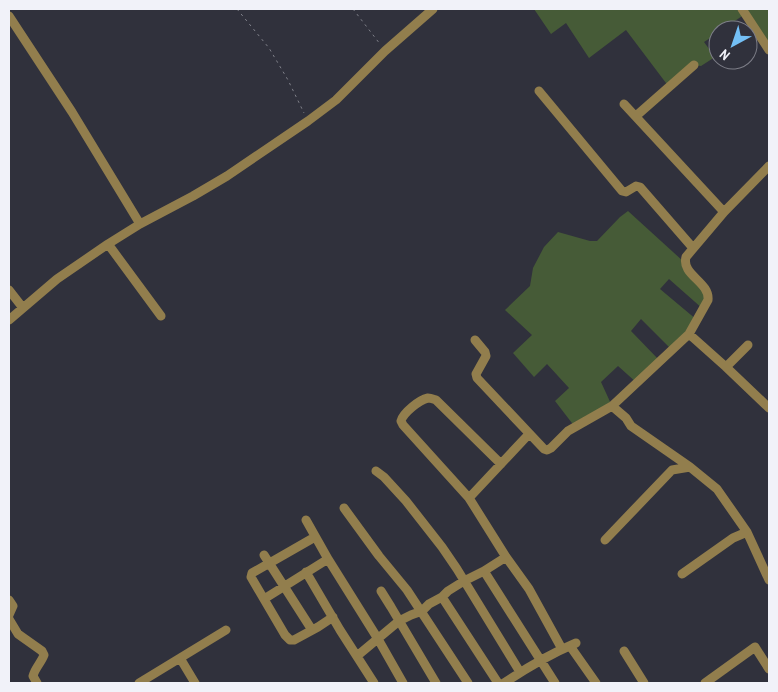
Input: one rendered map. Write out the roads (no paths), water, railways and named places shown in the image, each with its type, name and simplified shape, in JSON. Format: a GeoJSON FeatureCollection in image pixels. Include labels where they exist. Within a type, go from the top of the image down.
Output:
{"type":"FeatureCollection","features":[{"type":"Feature","properties":{"kind":"street"},"geometry":{"type":"LineString","coordinates":[[9,320],[57,279],[108,244],[227,176],[308,121],[336,100],[385,51],[433,9]]}},
{"type":"Feature","properties":{"kind":"street"},"geometry":{"type":"LineString","coordinates":[[742,9],[769,50]]}},
{"type":"Feature","properties":{"kind":"street"},"geometry":{"type":"LineString","coordinates":[[9,16],[72,112],[140,224]]}},
{"type":"Feature","properties":{"kind":"street"},"geometry":{"type":"LineString","coordinates":[[636,116],[694,65]]}},
{"type":"Feature","properties":{"kind":"street"},"geometry":{"type":"LineString","coordinates":[[539,91],[622,191],[626,192],[636,186],[640,187],[693,248]]}},
{"type":"Feature","properties":{"kind":"street"},"geometry":{"type":"LineString","coordinates":[[624,104],[724,212]]}},
{"type":"Feature","properties":{"kind":"street"},"geometry":{"type":"LineString","coordinates":[[475,340],[486,356],[476,374],[476,378],[548,450],[568,431],[612,406],[689,334],[708,300],[709,294],[688,269],[684,262],[686,257],[724,212],[769,166]]}},
{"type":"Feature","properties":{"kind":"street"},"geometry":{"type":"LineString","coordinates":[[108,244],[161,316]]}},
{"type":"Feature","properties":{"kind":"street"},"geometry":{"type":"LineString","coordinates":[[9,290],[23,308]]}},
{"type":"Feature","properties":{"kind":"street"},"geometry":{"type":"LineString","coordinates":[[689,334],[769,408]]}},
{"type":"Feature","properties":{"kind":"street"},"geometry":{"type":"LineString","coordinates":[[726,367],[748,345]]}},
{"type":"Feature","properties":{"kind":"street"},"geometry":{"type":"LineString","coordinates":[[501,464],[436,400],[428,398],[402,416],[401,421],[403,425],[469,498],[506,557],[596,683]]}},
{"type":"Feature","properties":{"kind":"street"},"geometry":{"type":"LineString","coordinates":[[612,406],[626,418],[631,426],[690,467],[717,489],[747,532],[769,580]]}},
{"type":"Feature","properties":{"kind":"street"},"geometry":{"type":"LineString","coordinates":[[469,498],[530,434]]}},
{"type":"Feature","properties":{"kind":"street"},"geometry":{"type":"LineString","coordinates":[[605,540],[672,470],[690,467]]}},
{"type":"Feature","properties":{"kind":"street"},"geometry":{"type":"LineString","coordinates":[[376,471],[384,477],[424,523],[458,569],[520,672]]}},
{"type":"Feature","properties":{"kind":"street"},"geometry":{"type":"LineString","coordinates":[[344,508],[422,611],[468,683]]}},
{"type":"Feature","properties":{"kind":"street"},"geometry":{"type":"LineString","coordinates":[[306,520],[403,683]]}},
{"type":"Feature","properties":{"kind":"street"},"geometry":{"type":"LineString","coordinates":[[682,574],[725,543],[747,532]]}},
{"type":"Feature","properties":{"kind":"street"},"geometry":{"type":"LineString","coordinates":[[315,537],[251,574],[251,577],[285,635],[290,640],[294,640],[332,617]]}},
{"type":"Feature","properties":{"kind":"street"},"geometry":{"type":"LineString","coordinates":[[264,555],[312,630]]}},
{"type":"Feature","properties":{"kind":"street"},"geometry":{"type":"LineString","coordinates":[[357,656],[400,621],[422,611],[448,591],[506,557]]}},
{"type":"Feature","properties":{"kind":"street"},"geometry":{"type":"LineString","coordinates":[[264,599],[328,559]]}},
{"type":"Feature","properties":{"kind":"street"},"geometry":{"type":"LineString","coordinates":[[484,571],[555,683]]}},
{"type":"Feature","properties":{"kind":"street"},"geometry":{"type":"LineString","coordinates":[[306,572],[374,683]]}},
{"type":"Feature","properties":{"kind":"street"},"geometry":{"type":"LineString","coordinates":[[381,591],[436,683]]}},
{"type":"Feature","properties":{"kind":"street"},"geometry":{"type":"LineString","coordinates":[[442,597],[498,683]]}},
{"type":"Feature","properties":{"kind":"street"},"geometry":{"type":"LineString","coordinates":[[9,600],[13,606],[9,615]]}},
{"type":"Feature","properties":{"kind":"street"},"geometry":{"type":"LineString","coordinates":[[9,620],[18,634],[42,651],[44,656],[34,671],[33,676],[37,683]]}},
{"type":"Feature","properties":{"kind":"street"},"geometry":{"type":"LineString","coordinates":[[139,683],[226,630]]}},
{"type":"Feature","properties":{"kind":"street"},"geometry":{"type":"LineString","coordinates":[[504,683],[540,660],[569,646]]}},
{"type":"Feature","properties":{"kind":"street"},"geometry":{"type":"LineString","coordinates":[[705,683],[755,648],[769,669]]}},
{"type":"Feature","properties":{"kind":"street"},"geometry":{"type":"LineString","coordinates":[[624,651],[644,683]]}},
{"type":"Feature","properties":{"kind":"street"},"geometry":{"type":"LineString","coordinates":[[180,658],[195,683]]}}]}
